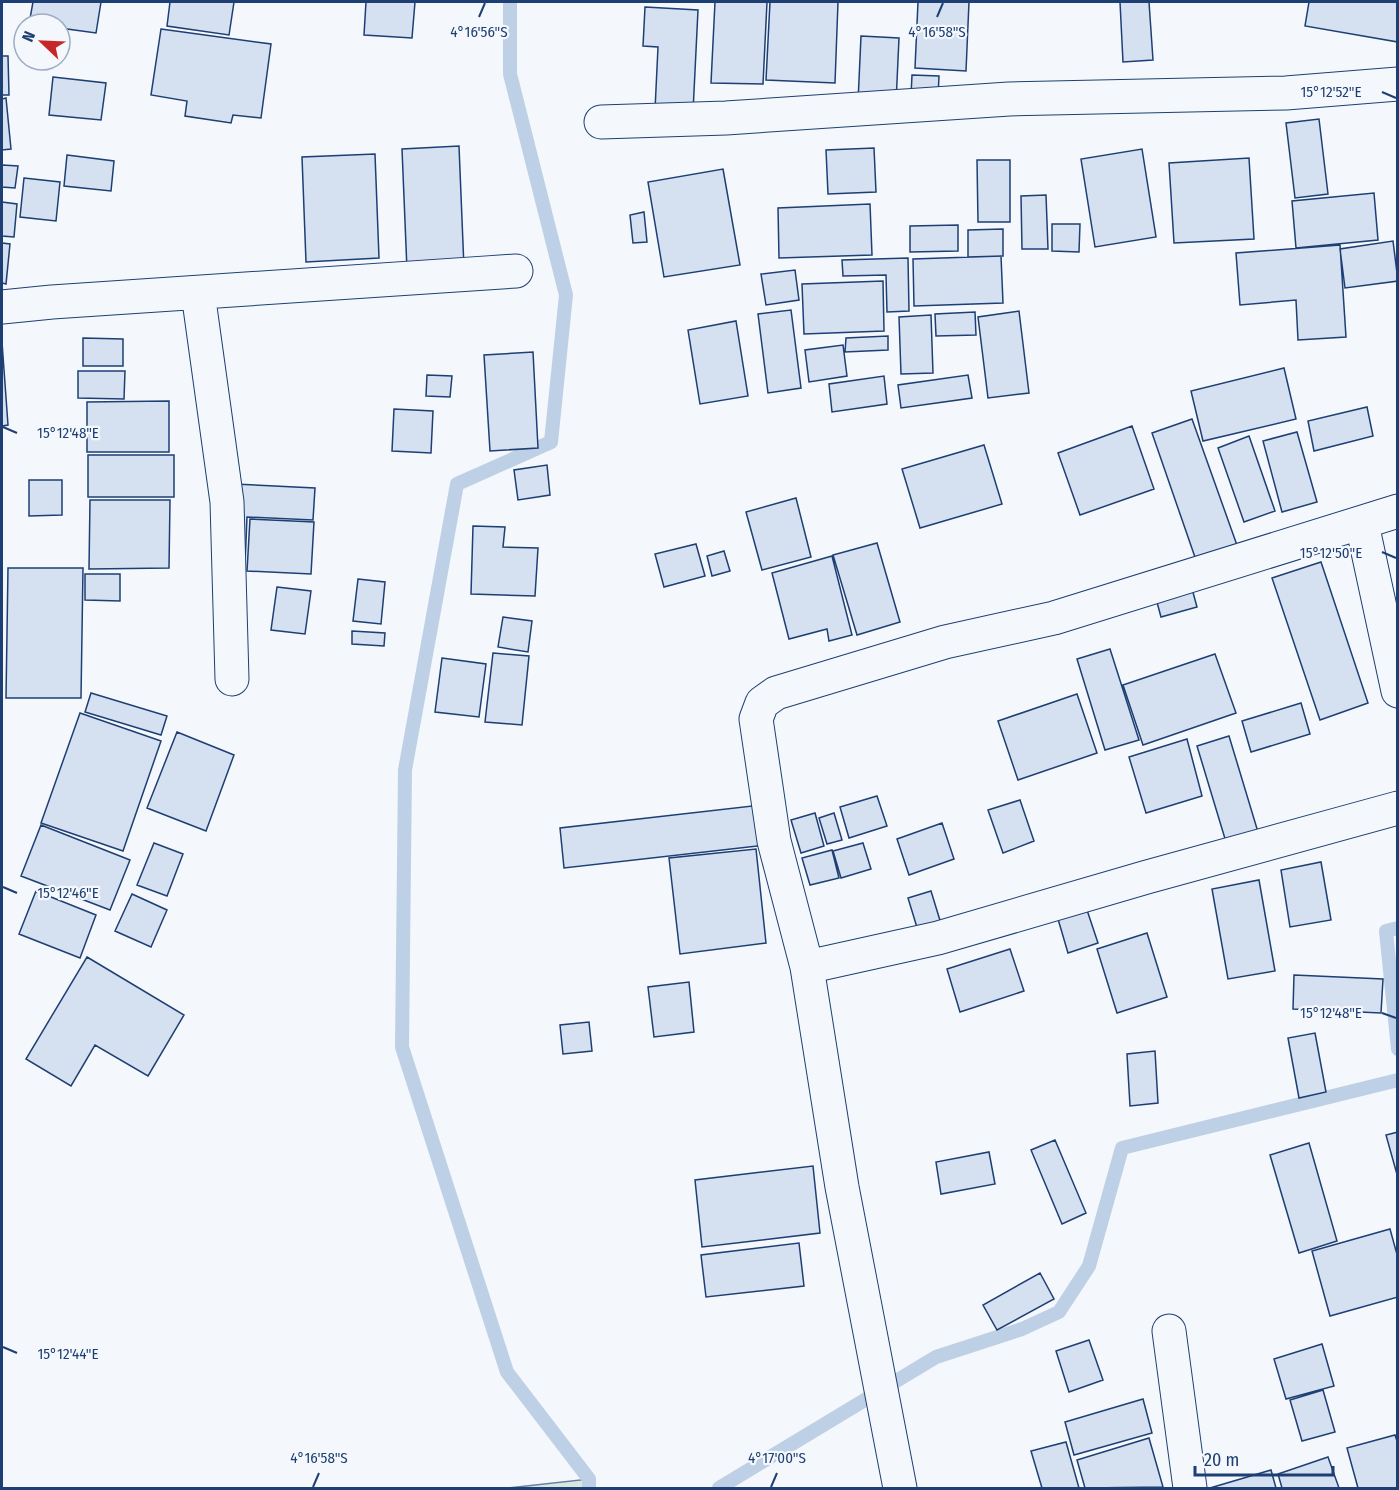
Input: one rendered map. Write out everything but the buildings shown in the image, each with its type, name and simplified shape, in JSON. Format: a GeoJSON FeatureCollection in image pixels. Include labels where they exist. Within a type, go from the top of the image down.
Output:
{"type":"FeatureCollection","features":[{"type":"Feature","properties":{"kind":"street"},"geometry":{"type":"LineString","coordinates":[[601,122],[726,118],[1009,99],[1286,93],[1398,84]]}},
{"type":"Feature","properties":{"kind":"street"},"geometry":{"type":"LineString","coordinates":[[2,307],[516,271]]}},
{"type":"Feature","properties":{"kind":"street"},"geometry":{"type":"LineString","coordinates":[[198,293],[227,502],[232,680]]}},
{"type":"Feature","properties":{"kind":"street"},"geometry":{"type":"LineString","coordinates":[[900,1488],[842,1187],[807,968],[774,841],[756,719],[762,703],[776,693],[934,645],[1054,618],[1398,511]]}},
{"type":"Feature","properties":{"kind":"street"},"geometry":{"type":"LineString","coordinates":[[1362,524],[1398,691]]}},
{"type":"Feature","properties":{"kind":"street"},"geometry":{"type":"LineString","coordinates":[[807,968],[938,938],[1147,877],[1398,808]]}},
{"type":"Feature","properties":{"kind":"street"},"geometry":{"type":"LineString","coordinates":[[1169,1332],[1190,1488]]}},
{"type":"Feature","properties":{"kind":"shaded area"},"geometry":{"type":"Polygon","coordinates":[[[589,1479],[587,1488],[508,1488],[589,1479]]]}},
{"type":"Feature","properties":{"kind":"waterway"},"geometry":{"type":"LineString","coordinates":[[510,2],[510,74],[566,295],[551,442],[457,484],[405,770],[402,1047],[507,1372],[589,1479],[589,1488]]}},
{"type":"Feature","properties":{"kind":"waterway"},"geometry":{"type":"LineString","coordinates":[[1398,928],[1386,931],[1398,1049]]}},
{"type":"Feature","properties":{"kind":"waterway"},"geometry":{"type":"LineString","coordinates":[[719,1488],[936,1357],[1022,1329],[1059,1312],[1089,1266],[1122,1148],[1398,1080]]}}]}
